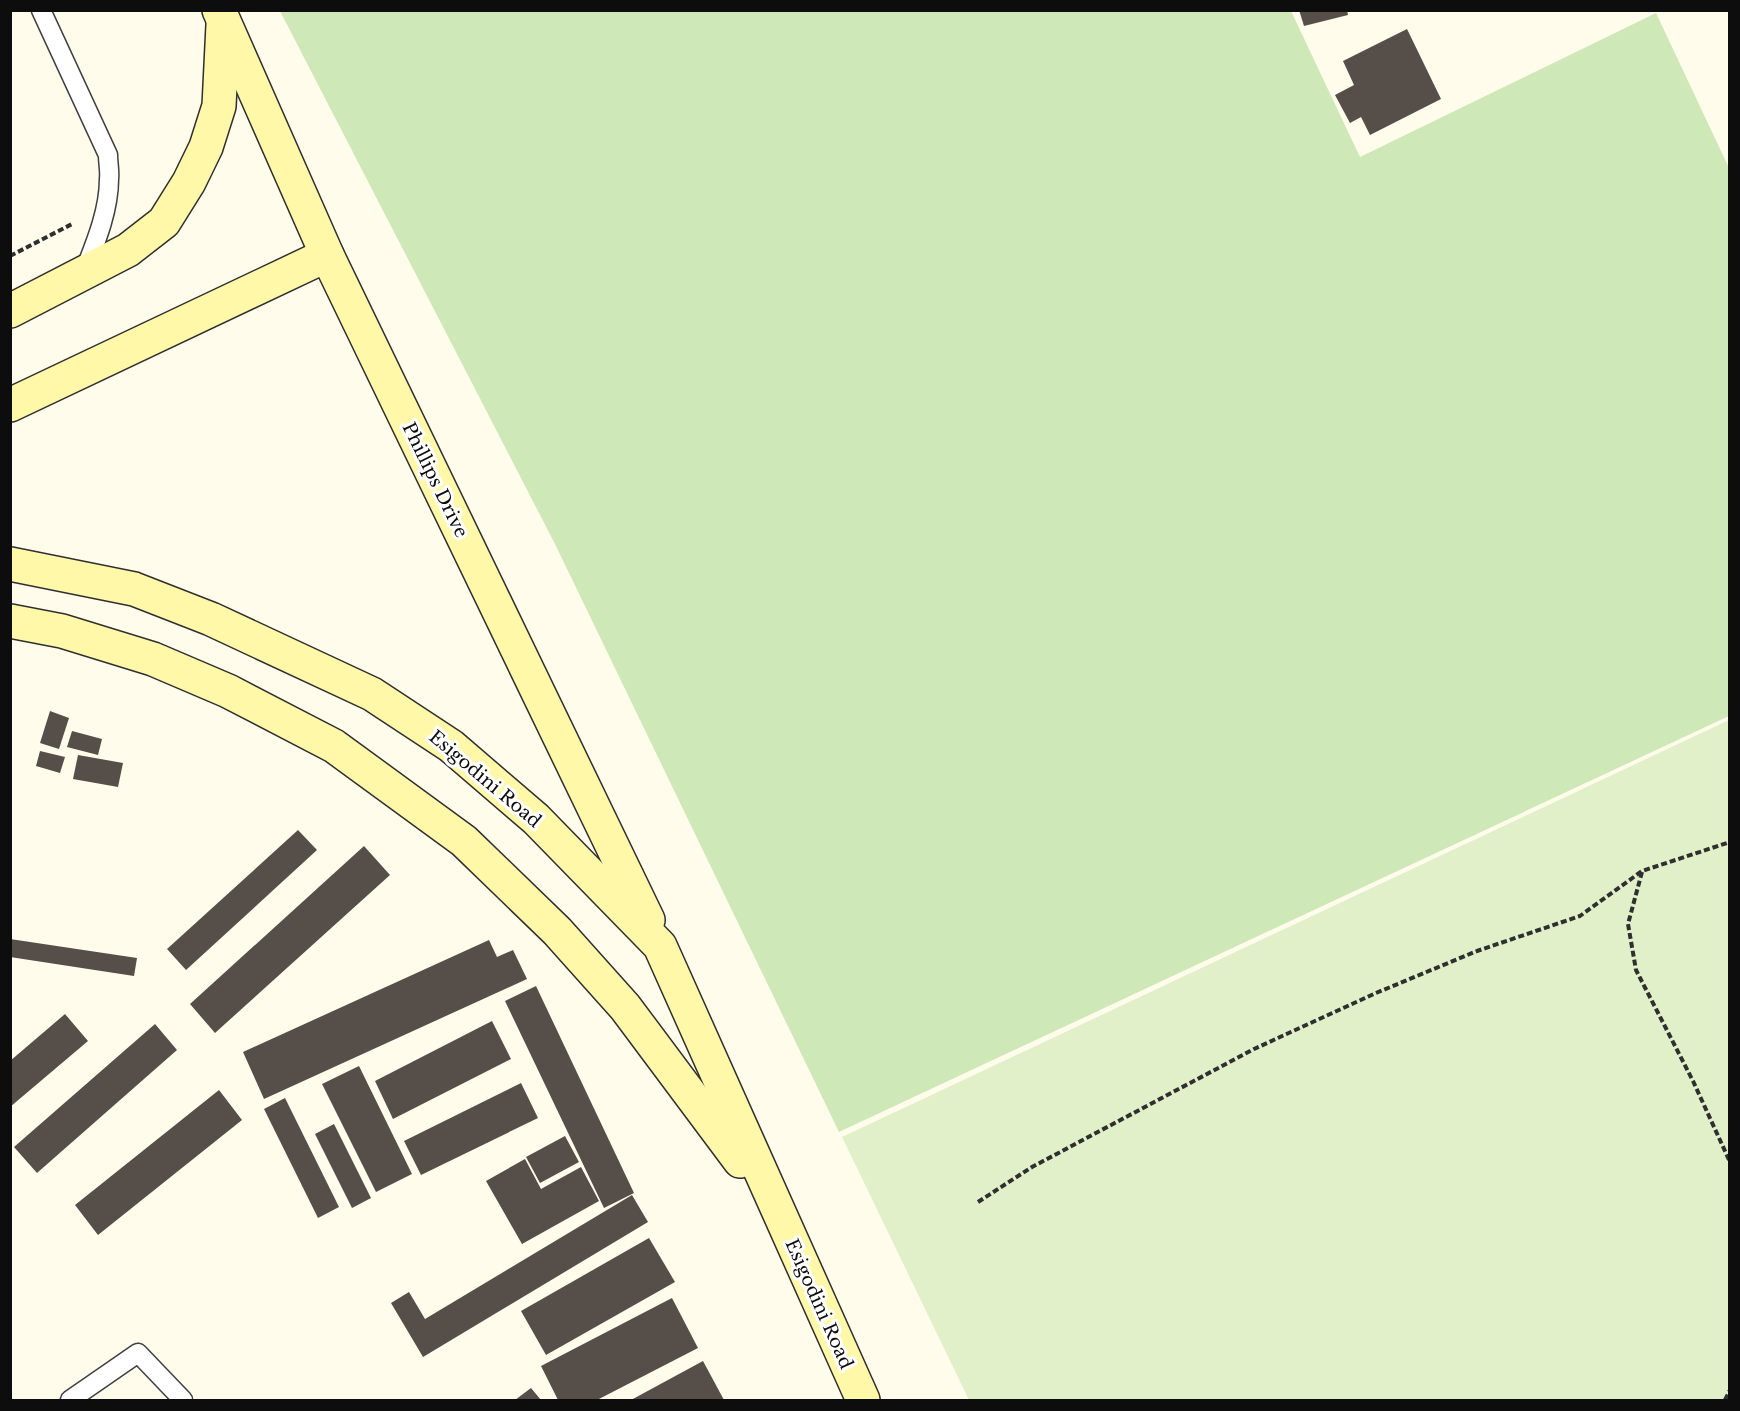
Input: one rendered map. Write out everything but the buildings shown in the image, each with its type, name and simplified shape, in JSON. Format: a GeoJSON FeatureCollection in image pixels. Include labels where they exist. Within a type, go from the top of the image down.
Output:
{"type":"FeatureCollection","features":[{"type":"Feature","properties":{"kind":"main road","name":"Phillips Drive"},"geometry":{"type":"LineString","coordinates":[[222,16],[327,255],[660,946]]}},
{"type":"Feature","properties":{"kind":"main road"},"geometry":{"type":"LineString","coordinates":[[10,311],[128,250],[164,222],[189,182],[206,147],[219,106],[222,16]]}},
{"type":"Feature","properties":{"kind":"main road"},"geometry":{"type":"LineString","coordinates":[[10,405],[327,255]]}},
{"type":"Feature","properties":{"kind":"main road","name":"Esigodini Road"},"geometry":{"type":"LineString","coordinates":[[10,564],[64,573],[134,589],[211,619],[372,694],[451,746],[536,819],[660,946],[863,1401]]}},
{"type":"Feature","properties":{"kind":"main road","name":"Esigodini Road"},"geometry":{"type":"LineString","coordinates":[[10,621],[62,631],[153,659],[228,691],[334,746],[464,841],[557,931],[625,1007],[776,1208]]}},
{"type":"Feature","properties":{"kind":"lane"},"geometry":{"type":"LineString","coordinates":[[41,10],[108,155],[110,180],[104,212],[83,273]]}},
{"type":"Feature","properties":{"kind":"lane"},"geometry":{"type":"LineString","coordinates":[[70,1401],[138,1353],[183,1401]]}},
{"type":"Feature","properties":{"kind":"path"},"geometry":{"type":"LineString","coordinates":[[10,256],[76,222],[104,212]]}},
{"type":"Feature","properties":{"kind":"path"},"geometry":{"type":"LineString","coordinates":[[978,1202],[1032,1167],[1254,1049],[1376,993],[1456,960],[1580,916],[1642,871],[1730,842]]}},
{"type":"Feature","properties":{"kind":"path"},"geometry":{"type":"LineString","coordinates":[[1642,871],[1628,924],[1636,970],[1693,1081],[1730,1162]]}},
{"type":"Feature","properties":{"kind":"path"},"geometry":{"type":"LineString","coordinates":[[1725,1401],[1730,1390]]}},
{"type":"Feature","properties":{"kind":"green space"},"geometry":{"type":"Polygon","coordinates":[[[280,11],[1291,11],[1360,157],[1656,13],[1729,168],[1729,716],[839,1132],[555,544],[280,11]]]}},
{"type":"Feature","properties":{"kind":"green space"},"geometry":{"type":"Polygon","coordinates":[[[1729,720],[1729,1400],[969,1400],[842,1137],[1729,720]]]}}]}
